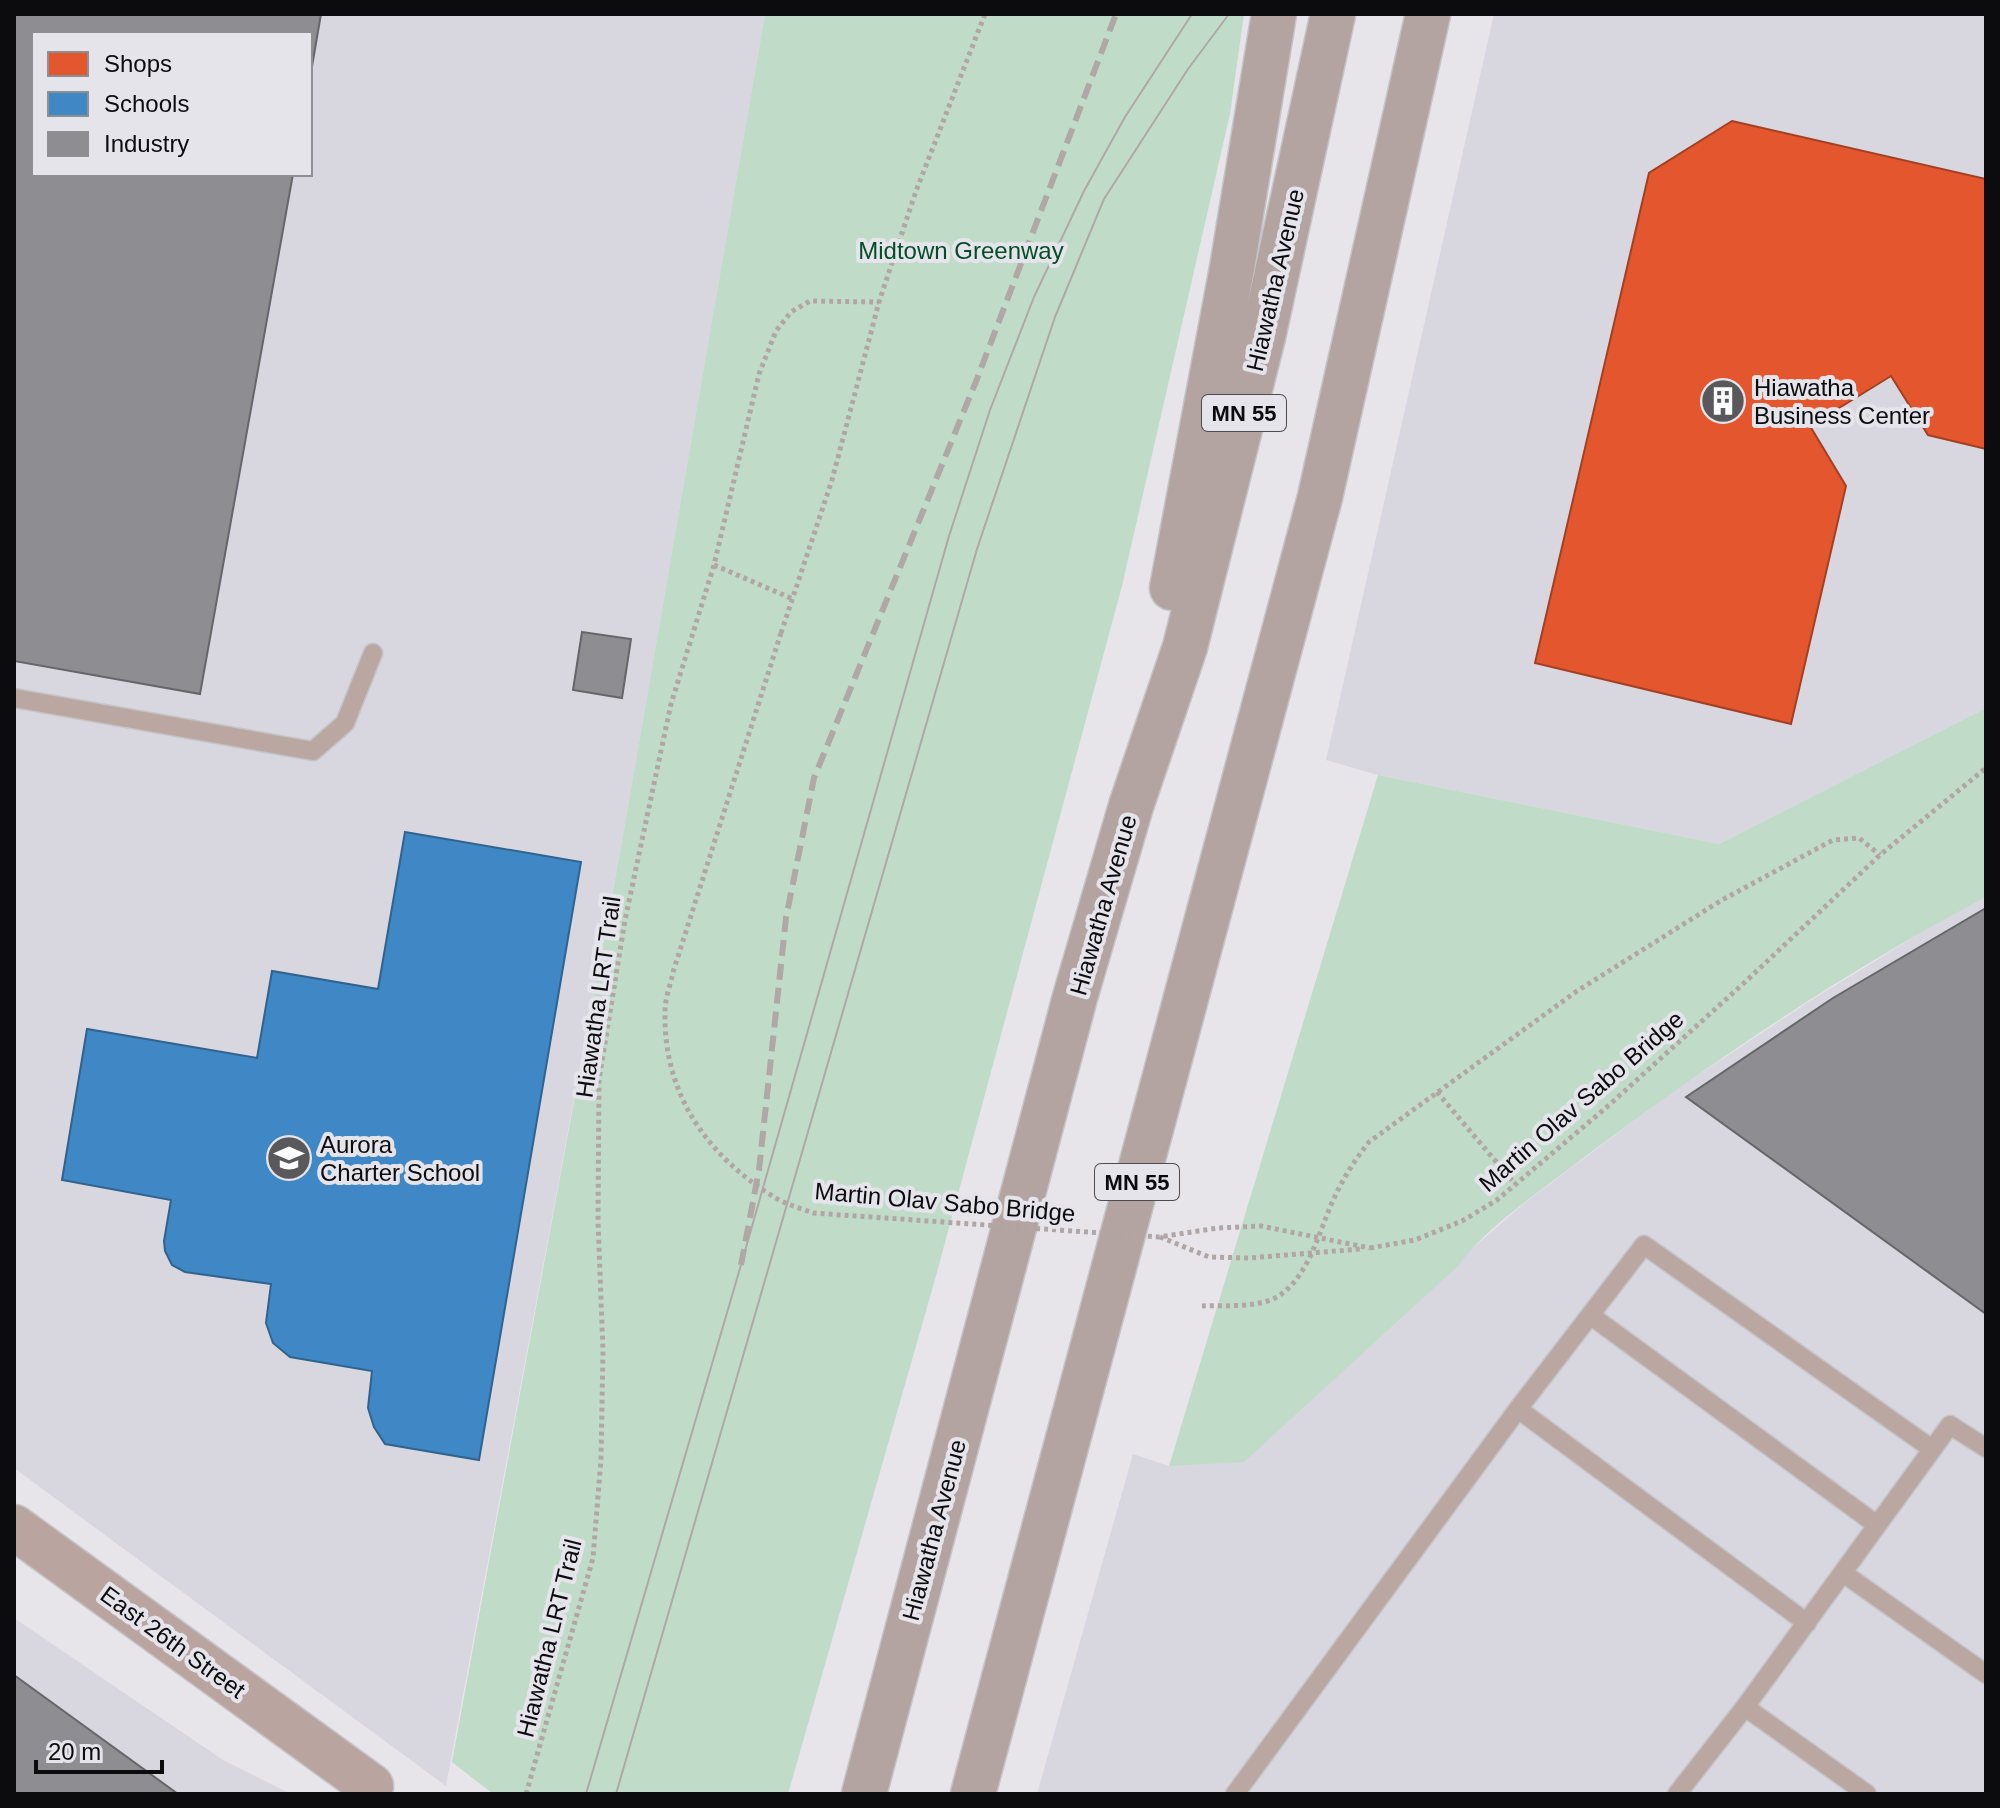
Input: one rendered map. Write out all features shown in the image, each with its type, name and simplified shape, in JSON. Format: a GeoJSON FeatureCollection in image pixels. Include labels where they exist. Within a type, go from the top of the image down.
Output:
{"type":"FeatureCollection","features":[{"type":"Feature","properties":{"kind":"highway"},"geometry":{"type":"LineString","coordinates":[[1131,806],[1232,268],[1274,14]]}},
{"type":"Feature","properties":{"kind":"highway","name":"Hiawatha Avenue"},"geometry":{"type":"LineString","coordinates":[[864,1794],[1075,997],[1131,806],[1192,618],[1263,337],[1333,14]]}},
{"type":"Feature","properties":{"kind":"highway","name":"MN 55"},"geometry":{"type":"LineString","coordinates":[[973,1794],[1320,497],[1428,14]]}},
{"type":"Feature","properties":{"kind":"street","name":"East 26th Street"},"geometry":{"type":"LineString","coordinates":[[14,1527],[371,1786]]}},
{"type":"Feature","properties":{"kind":"lane"},"geometry":{"type":"LineString","coordinates":[[14,698],[313,751],[345,723],[373,653]]}},
{"type":"Feature","properties":{"kind":"lane"},"geometry":{"type":"LineString","coordinates":[[1235,1794],[1518,1409],[1644,1245],[1932,1449]]}},
{"type":"Feature","properties":{"kind":"lane"},"geometry":{"type":"LineString","coordinates":[[1590,1315],[1877,1525]]}},
{"type":"Feature","properties":{"kind":"lane"},"geometry":{"type":"LineString","coordinates":[[1518,1409],[1807,1623]]}},
{"type":"Feature","properties":{"kind":"lane"},"geometry":{"type":"LineString","coordinates":[[1677,1794],[1745,1707],[1950,1425],[1986,1448]]}},
{"type":"Feature","properties":{"kind":"lane"},"geometry":{"type":"LineString","coordinates":[[1843,1573],[1986,1674]]}},
{"type":"Feature","properties":{"kind":"lane"},"geometry":{"type":"LineString","coordinates":[[1745,1707],[1867,1794]]}},
{"type":"Feature","properties":{"kind":"path"},"geometry":{"type":"LineString","coordinates":[[714,565],[793,599],[832,480],[879,302],[916,191],[985,14]]}},
{"type":"Feature","properties":{"kind":"path","name":"Hiawatha LRT Trail"},"geometry":{"type":"LineString","coordinates":[[526,1794],[593,1558],[601,1459],[603,1351],[598,1221],[599,1080],[625,920],[671,704],[714,565],[759,374],[776,331],[791,312],[810,301],[879,302]]}},
{"type":"Feature","properties":{"kind":"path","name":"Martin Olav Sabo Bridge"},"geometry":{"type":"LineString","coordinates":[[793,599],[674,969],[665,1009],[670,1061],[689,1114],[707,1142],[733,1167],[776,1199],[813,1213],[1159,1237],[1218,1228],[1261,1226],[1370,1248],[1415,1240],[1462,1221],[1497,1200],[1608,1106],[1880,855],[1986,768]]}},
{"type":"Feature","properties":{"kind":"path"},"geometry":{"type":"LineString","coordinates":[[1202,1306],[1246,1304],[1275,1298],[1295,1281],[1352,1163],[1369,1142],[1577,991],[1722,900],[1833,840],[1859,838],[1880,855]]}},
{"type":"Feature","properties":{"kind":"path"},"geometry":{"type":"LineString","coordinates":[[1437,1092],[1515,1184]]}},
{"type":"Feature","properties":{"kind":"path"},"geometry":{"type":"LineString","coordinates":[[1159,1237],[1209,1257],[1249,1258],[1370,1248]]}},
{"type":"Feature","properties":{"kind":"shaded area"},"geometry":{"type":"Polygon","coordinates":[[[14,14],[765,14],[621,847],[446,1786],[14,1468],[14,14]]]}},
{"type":"Feature","properties":{"kind":"shaded area"},"geometry":{"type":"Polygon","coordinates":[[[1494,14],[1986,14],[1986,708],[1719,844],[1378,775],[1326,760],[1494,14]]]}},
{"type":"Feature","properties":{"kind":"shaded area"},"geometry":{"type":"Polygon","coordinates":[[[1986,897],[1986,1794],[1037,1794],[1133,1454],[1169,1466],[1459,1265],[1466,1254],[1527,1201],[1674,1091],[1810,1001],[1940,921],[1986,897]]]}},
{"type":"Feature","properties":{"kind":"shaded area"},"geometry":{"type":"Polygon","coordinates":[[[14,1618],[223,1760],[291,1794],[14,1794],[14,1618]]]}},
{"type":"Feature","properties":{"kind":"green space","name":"Midtown Greenway"},"geometry":{"type":"Polygon","coordinates":[[[765,14],[1244,14],[1230,114],[1122,586],[936,1276],[788,1794],[493,1794],[452,1762],[621,847],[765,14]]]}},
{"type":"Feature","properties":{"kind":"green space"},"geometry":{"type":"Polygon","coordinates":[[[1986,708],[1986,897],[1880,956],[1777,1021],[1676,1090],[1531,1197],[1498,1224],[1459,1265],[1244,1462],[1169,1466],[1378,775],[1719,844],[1986,708]]]}},
{"type":"Feature","properties":{"kind":"building: Shops","name":"Hiawatha Business Center"},"geometry":{"type":"Polygon","coordinates":[[[1732,121],[1986,179],[1986,449],[1928,435],[1891,376],[1810,426],[1846,486],[1791,724],[1535,663],[1649,173],[1732,121]]]}},
{"type":"Feature","properties":{"kind":"building: Schools"},"geometry":{"type":"Polygon","coordinates":[[[405,832],[581,862],[479,1460],[385,1444],[374,1427],[368,1408],[372,1371],[290,1357],[273,1343],[266,1323],[271,1284],[185,1272],[172,1265],[164,1241],[171,1200],[62,1180],[87,1029],[257,1058],[272,971],[378,989],[405,832]]]}},
{"type":"Feature","properties":{"kind":"building: Industry"},"geometry":{"type":"Polygon","coordinates":[[[14,14],[321,14],[312,66],[312,32],[32,32],[32,176],[293,176],[200,694],[14,661],[14,14]]]}},
{"type":"Feature","properties":{"kind":"building: Industry"},"geometry":{"type":"Polygon","coordinates":[[[582,632],[631,639],[622,698],[573,690],[582,632]]]}},
{"type":"Feature","properties":{"kind":"building: Industry"},"geometry":{"type":"Polygon","coordinates":[[[1986,908],[1986,1314],[1686,1097],[1833,998],[1986,908]]]}},
{"type":"Feature","properties":{"kind":"building: Industry"},"geometry":{"type":"Polygon","coordinates":[[[14,1675],[178,1794],[14,1794],[14,1675]]]}},
{"type":"Feature","properties":{"kind":"tram line"},"geometry":{"type":"LineString","coordinates":[[586,1794],[949,536],[990,410],[1034,297],[1084,191],[1125,117],[1192,14]]}},
{"type":"Feature","properties":{"kind":"tram line"},"geometry":{"type":"LineString","coordinates":[[616,1794],[977,549],[1055,317],[1104,199],[1188,69],[1229,14]]}},
{"type":"Feature","properties":{"kind":"railway"},"geometry":{"type":"LineString","coordinates":[[741,1265],[759,1170],[786,918],[814,778],[977,379],[1116,14]]}},
{"type":"Feature","properties":{"kind":"place","name":"Hiawatha Business Center"},"geometry":{"type":"Point","coordinates":[1723,401]}},
{"type":"Feature","properties":{"kind":"place","name":"Aurora Charter School"},"geometry":{"type":"Point","coordinates":[289,1158]}}]}
